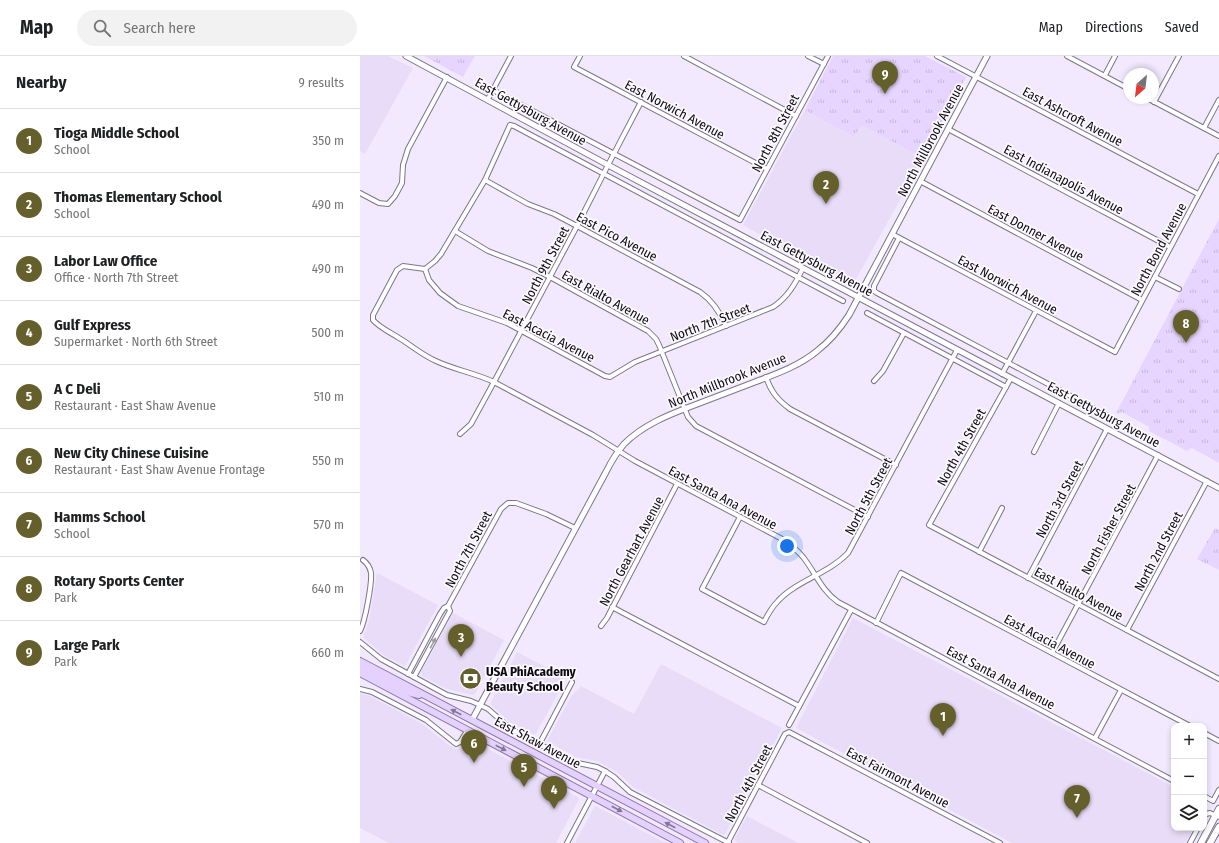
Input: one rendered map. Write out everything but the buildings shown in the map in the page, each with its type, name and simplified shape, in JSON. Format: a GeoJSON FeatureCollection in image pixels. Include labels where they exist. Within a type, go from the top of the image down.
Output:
{"type":"FeatureCollection","features":[{"type":"Feature","properties":{"kind":"main road","name":"East Shaw Avenue"},"geometry":{"type":"LineString","coordinates":[[360,661],[705,843]]}},
{"type":"Feature","properties":{"kind":"main road"},"geometry":{"type":"LineString","coordinates":[[360,667],[407,692],[428,697]]}},
{"type":"Feature","properties":{"kind":"main road","name":"East Shaw Avenue"},"geometry":{"type":"LineString","coordinates":[[360,673],[680,843]]}},
{"type":"Feature","properties":{"kind":"main road"},"geometry":{"type":"LineString","coordinates":[[1201,843],[1217,816],[1219,809]]}},
{"type":"Feature","properties":{"kind":"main road"},"geometry":{"type":"LineString","coordinates":[[1210,843],[1219,827]]}},
{"type":"Feature","properties":{"kind":"street","name":"East Gettysburg Avenue"},"geometry":{"type":"LineString","coordinates":[[406,56],[608,165],[1219,488]]}},
{"type":"Feature","properties":{"kind":"street"},"geometry":{"type":"LineString","coordinates":[[488,99],[511,56]]}},
{"type":"Feature","properties":{"kind":"street","name":"East Norwich Avenue"},"geometry":{"type":"LineString","coordinates":[[580,56],[574,67],[767,169]]}},
{"type":"Feature","properties":{"kind":"street"},"geometry":{"type":"LineString","coordinates":[[684,56],[796,116]]}},
{"type":"Feature","properties":{"kind":"street"},"geometry":{"type":"LineString","coordinates":[[808,56],[824,64]]}},
{"type":"Feature","properties":{"kind":"street","name":"North 8th Street"},"geometry":{"type":"LineString","coordinates":[[613,154],[740,220],[828,56]]}},
{"type":"Feature","properties":{"kind":"street","name":"East Ashcroft Avenue"},"geometry":{"type":"LineString","coordinates":[[937,56],[1198,194]]}},
{"type":"Feature","properties":{"kind":"street","name":"North Millbrook Avenue"},"geometry":{"type":"LineString","coordinates":[[472,720],[575,528],[619,451],[637,434],[664,417],[799,363],[824,346],[840,329],[987,56]]}},
{"type":"Feature","properties":{"kind":"street"},"geometry":{"type":"LineString","coordinates":[[1067,56],[1123,86]]}},
{"type":"Feature","properties":{"kind":"street"},"geometry":{"type":"LineString","coordinates":[[1104,76],[1115,56]]}},
{"type":"Feature","properties":{"kind":"street"},"geometry":{"type":"LineString","coordinates":[[1159,93],[1179,56]]}},
{"type":"Feature","properties":{"kind":"street"},"geometry":{"type":"LineString","coordinates":[[360,193],[379,203],[388,204],[395,196],[402,183],[403,165],[408,149],[447,77]]}},
{"type":"Feature","properties":{"kind":"street"},"geometry":{"type":"LineString","coordinates":[[493,90],[613,154]]}},
{"type":"Feature","properties":{"kind":"street"},"geometry":{"type":"LineString","coordinates":[[1204,128],[1219,100]]}},
{"type":"Feature","properties":{"kind":"street","name":"North 9th Street"},"geometry":{"type":"LineString","coordinates":[[460,434],[471,424],[494,382],[641,102]]}},
{"type":"Feature","properties":{"kind":"street"},"geometry":{"type":"LineString","coordinates":[[1158,104],[1219,136]]}},
{"type":"Feature","properties":{"kind":"street"},"geometry":{"type":"LineString","coordinates":[[425,269],[441,254],[455,231],[485,180],[510,125],[843,301]]}},
{"type":"Feature","properties":{"kind":"street","name":"East Indianapolis Avenue"},"geometry":{"type":"LineString","coordinates":[[948,129],[1170,247]]}},
{"type":"Feature","properties":{"kind":"street","name":"North Bond Avenue"},"geometry":{"type":"LineString","coordinates":[[1115,352],[1219,156]]}},
{"type":"Feature","properties":{"kind":"street","name":"East Pico Avenue"},"geometry":{"type":"LineString","coordinates":[[485,180],[528,204],[554,214],[577,226],[705,295],[716,307],[726,326]]}},
{"type":"Feature","properties":{"kind":"street","name":"East Donner Avenue"},"geometry":{"type":"LineString","coordinates":[[920,181],[1142,300]]}},
{"type":"Feature","properties":{"kind":"street","name":"East Rialto Avenue"},"geometry":{"type":"LineString","coordinates":[[455,231],[488,250],[550,277],[648,331],[656,339],[662,351],[684,409],[692,422],[701,430],[868,517]]}},
{"type":"Feature","properties":{"kind":"street","name":"East Norwich Avenue"},"geometry":{"type":"LineString","coordinates":[[892,234],[1115,352]]}},
{"type":"Feature","properties":{"kind":"street","name":"East Gettysburg Avenue"},"geometry":{"type":"LineString","coordinates":[[899,238],[874,288],[877,293],[1110,417]]}},
{"type":"Feature","properties":{"kind":"street","name":"East Santa Ana Avenue"},"geometry":{"type":"LineString","coordinates":[[425,269],[403,266],[397,270],[374,314],[373,320],[377,324],[434,360],[482,376],[494,382],[677,484],[784,540],[804,558],[815,576],[831,597],[851,610],[1171,778]]}},
{"type":"Feature","properties":{"kind":"street","name":"North 7th Street"},"geometry":{"type":"LineString","coordinates":[[610,377],[635,362],[773,308],[789,293],[803,268]]}},
{"type":"Feature","properties":{"kind":"street","name":"East Acacia Avenue"},"geometry":{"type":"LineString","coordinates":[[425,269],[429,280],[440,293],[458,306],[495,318],[522,330],[605,376],[610,377]]}},
{"type":"Feature","properties":{"kind":"street"},"geometry":{"type":"LineString","coordinates":[[1155,276],[1179,290]]}},
{"type":"Feature","properties":{"kind":"street"},"geometry":{"type":"LineString","coordinates":[[1002,374],[1036,310]]}},
{"type":"Feature","properties":{"kind":"street","name":"East Gettysburg Avenue"},"geometry":{"type":"LineString","coordinates":[[867,313],[1006,387]]}},
{"type":"Feature","properties":{"kind":"street"},"geometry":{"type":"LineString","coordinates":[[874,381],[883,371],[904,333]]}},
{"type":"Feature","properties":{"kind":"street","name":"North 5th Street"},"geometry":{"type":"LineString","coordinates":[[740,517],[702,589],[764,622],[770,610],[785,594],[835,564],[848,553],[958,350]]}},
{"type":"Feature","properties":{"kind":"street"},"geometry":{"type":"LineString","coordinates":[[766,377],[775,396],[790,409],[896,465]]}},
{"type":"Feature","properties":{"kind":"street","name":"North 4th Street"},"geometry":{"type":"LineString","coordinates":[[929,525],[1011,378]]}},
{"type":"Feature","properties":{"kind":"street"},"geometry":{"type":"LineString","coordinates":[[1034,452],[1059,403]]}},
{"type":"Feature","properties":{"kind":"street","name":"North 3rd Street"},"geometry":{"type":"LineString","coordinates":[[1028,578],[1107,429]]}},
{"type":"Feature","properties":{"kind":"street","name":"North Fisher Street"},"geometry":{"type":"LineString","coordinates":[[1052,653],[1158,456]]}},
{"type":"Feature","properties":{"kind":"street","name":"North 2nd Street"},"geometry":{"type":"LineString","coordinates":[[1127,630],[1207,481]]}},
{"type":"Feature","properties":{"kind":"street","name":"North Gearhart Avenue"},"geometry":{"type":"LineString","coordinates":[[601,626],[677,484]]}},
{"type":"Feature","properties":{"kind":"street","name":"North 7th Street"},"geometry":{"type":"LineString","coordinates":[[408,674],[444,608],[448,606],[501,510],[508,503],[516,503],[546,514],[575,528]]}},
{"type":"Feature","properties":{"kind":"street"},"geometry":{"type":"LineString","coordinates":[[978,552],[1002,508]]}},
{"type":"Feature","properties":{"kind":"street","name":"East Rialto Avenue"},"geometry":{"type":"LineString","coordinates":[[929,525],[1219,679]]}},
{"type":"Feature","properties":{"kind":"street"},"geometry":{"type":"LineString","coordinates":[[360,631],[365,618],[371,573],[368,565],[363,560]]}},
{"type":"Feature","properties":{"kind":"street","name":"East Acacia Avenue"},"geometry":{"type":"LineString","coordinates":[[876,623],[901,573],[1184,723]]}},
{"type":"Feature","properties":{"kind":"street","name":"North 7th Street"},"geometry":{"type":"LineString","coordinates":[[414,677],[450,611],[448,606]]}},
{"type":"Feature","properties":{"kind":"street"},"geometry":{"type":"LineString","coordinates":[[612,607],[799,706]]}},
{"type":"Feature","properties":{"kind":"street"},"geometry":{"type":"LineString","coordinates":[[789,725],[851,610]]}},
{"type":"Feature","properties":{"kind":"street"},"geometry":{"type":"LineString","coordinates":[[360,642],[381,659],[408,674],[447,695],[471,701],[480,705],[492,713],[506,726],[573,762],[597,767],[605,771],[630,792],[728,843]]}},
{"type":"Feature","properties":{"kind":"street"},"geometry":{"type":"LineString","coordinates":[[540,744],[572,682]]}},
{"type":"Feature","properties":{"kind":"street"},"geometry":{"type":"LineString","coordinates":[[360,689],[372,692],[426,720],[456,744],[460,742],[467,730]]}},
{"type":"Feature","properties":{"kind":"street"},"geometry":{"type":"LineString","coordinates":[[1094,738],[1120,690]]}},
{"type":"Feature","properties":{"kind":"street","name":"East Fairmont Avenue"},"geometry":{"type":"LineString","coordinates":[[785,734],[791,732],[1000,843]]}},
{"type":"Feature","properties":{"kind":"street","name":"North 4th Street"},"geometry":{"type":"LineString","coordinates":[[728,843],[785,734]]}},
{"type":"Feature","properties":{"kind":"street"},"geometry":{"type":"LineString","coordinates":[[1207,735],[1219,741]]}},
{"type":"Feature","properties":{"kind":"street"},"geometry":{"type":"LineString","coordinates":[[567,843],[605,771]]}},
{"type":"Feature","properties":{"kind":"street"},"geometry":{"type":"LineString","coordinates":[[758,785],[867,843]]}},
{"type":"Feature","properties":{"kind":"street"},"geometry":{"type":"LineString","coordinates":[[1207,798],[1213,801],[1219,790]]}},
{"type":"Feature","properties":{"kind":"street"},"geometry":{"type":"LineString","coordinates":[[1207,814],[1217,816]]}},
{"type":"Feature","properties":{"kind":"street"},"geometry":{"type":"LineString","coordinates":[[1190,843],[1196,831]]}},
{"type":"Feature","properties":{"kind":"shaded area"},"geometry":{"type":"Polygon","coordinates":[[[360,56],[388,56],[413,68],[365,154],[360,151],[360,56]]]}},
{"type":"Feature","properties":{"kind":"shaded area"},"geometry":{"type":"Polygon","coordinates":[[[805,110],[854,137],[861,125],[923,158],[854,283],[799,256],[743,225],[805,110]]]}},
{"type":"Feature","properties":{"kind":"shaded area"},"geometry":{"type":"Polygon","coordinates":[[[377,573],[438,605],[405,666],[383,655],[363,637],[369,621],[377,573]]]}},
{"type":"Feature","properties":{"kind":"shaded area"},"geometry":{"type":"Polygon","coordinates":[[[453,613],[504,640],[475,694],[472,695],[447,689],[422,676],[421,672],[453,613]]]}},
{"type":"Feature","properties":{"kind":"shaded area"},"geometry":{"type":"Polygon","coordinates":[[[853,618],[1171,785],[1171,831],[1192,831],[1185,843],[1012,843],[796,728],[853,618]]]}},
{"type":"Feature","properties":{"kind":"shaded area"},"geometry":{"type":"Polygon","coordinates":[[[517,652],[563,676],[561,688],[535,735],[510,722],[490,704],[517,652]]]}},
{"type":"Feature","properties":{"kind":"shaded area"},"geometry":{"type":"Polygon","coordinates":[[[661,664],[782,728],[725,834],[723,835],[633,787],[616,771],[597,761],[576,757],[547,741],[572,695],[581,686],[634,714],[661,664]]]}},
{"type":"Feature","properties":{"kind":"shaded area"},"geometry":{"type":"Polygon","coordinates":[[[360,693],[370,696],[424,725],[456,749],[462,748],[467,741],[471,740],[578,797],[579,799],[556,843],[389,843],[360,828],[360,693]]]}},
{"type":"Feature","properties":{"kind":"shaded area"},"geometry":{"type":"Polygon","coordinates":[[[595,806],[597,807],[666,843],[575,843],[595,806]]]}},
{"type":"Feature","properties":{"kind":"shaded area"},"geometry":{"type":"Polygon","coordinates":[[[747,816],[798,843],[739,843],[734,840],[747,816]]]}},
{"type":"Feature","properties":{"kind":"green space"},"geometry":{"type":"Polygon","coordinates":[[[424,56],[475,56],[463,77],[424,56]]]}},
{"type":"Feature","properties":{"kind":"green space"},"geometry":{"type":"Polygon","coordinates":[[[833,56],[925,56],[966,77],[923,158],[861,125],[854,137],[805,110],[833,56]]]}},
{"type":"Feature","properties":{"kind":"green space"},"geometry":{"type":"Polygon","coordinates":[[[1219,219],[1219,463],[1192,448],[1187,451],[1149,431],[1149,427],[1122,412],[1116,413],[1219,219]]]}},
{"type":"Feature","properties":{"kind":"green space"},"geometry":{"type":"Polygon","coordinates":[[[1215,528],[1219,530],[1219,570],[1197,559],[1215,528]]]}},
{"type":"Feature","properties":{"kind":"place","name":"Large Park"},"geometry":{"type":"Point","coordinates":[885,94]}},
{"type":"Feature","properties":{"kind":"place","name":"Thomas Elementary School"},"geometry":{"type":"Point","coordinates":[826,204]}},
{"type":"Feature","properties":{"kind":"place","name":"Rotary Sports Center"},"geometry":{"type":"Point","coordinates":[1186,343]}},
{"type":"Feature","properties":{"kind":"place","name":"Labor Law Office"},"geometry":{"type":"Point","coordinates":[461,657]}},
{"type":"Feature","properties":{"kind":"place","name":"USA PhiAcademy Beauty School"},"geometry":{"type":"Point","coordinates":[471,678]}},
{"type":"Feature","properties":{"kind":"place","name":"Tioga Middle School"},"geometry":{"type":"Point","coordinates":[943,736]}},
{"type":"Feature","properties":{"kind":"place","name":"New City Chinese Cuisine"},"geometry":{"type":"Point","coordinates":[474,763]}},
{"type":"Feature","properties":{"kind":"place","name":"A C Deli"},"geometry":{"type":"Point","coordinates":[524,787]}},
{"type":"Feature","properties":{"kind":"place","name":"Gulf Express"},"geometry":{"type":"Point","coordinates":[554,809]}},
{"type":"Feature","properties":{"kind":"place","name":"Hamms School"},"geometry":{"type":"Point","coordinates":[1077,818]}}]}
